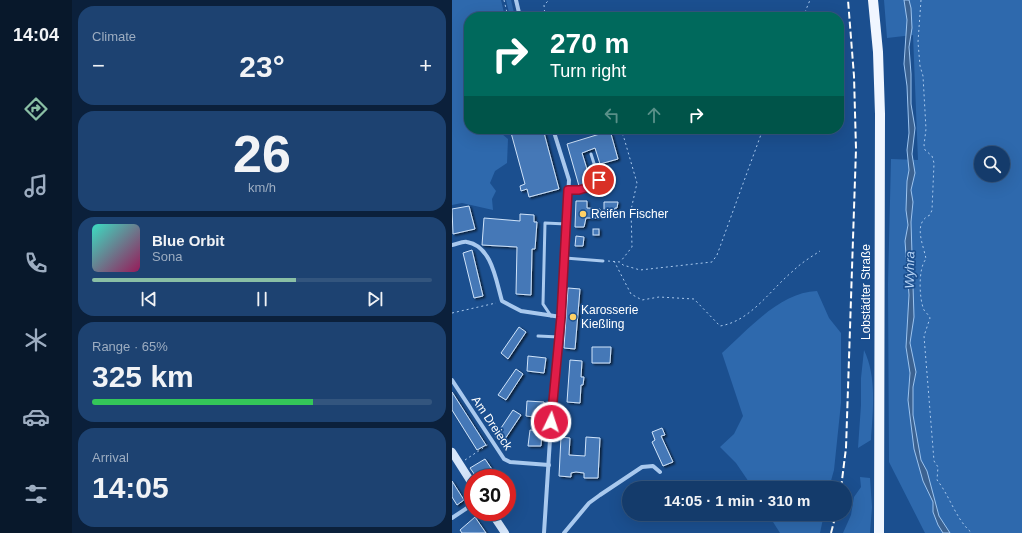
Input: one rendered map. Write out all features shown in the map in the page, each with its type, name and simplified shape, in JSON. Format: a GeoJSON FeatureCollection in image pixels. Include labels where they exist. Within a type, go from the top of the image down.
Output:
{"type":"FeatureCollection","features":[{"type":"Feature","properties":{"kind":"main road","name":"Lobstädter Straße"},"geometry":{"type":"LineString","coordinates":[[873,0],[878,52],[879,533]]}},
{"type":"Feature","properties":{"kind":"main road"},"geometry":{"type":"LineString","coordinates":[[452,452],[464,471]]}},
{"type":"Feature","properties":{"kind":"main road"},"geometry":{"type":"LineString","coordinates":[[497,521],[504,533]]}},
{"type":"Feature","properties":{"kind":"street"},"geometry":{"type":"LineString","coordinates":[[516,0],[519,12]]}},
{"type":"Feature","properties":{"kind":"street"},"geometry":{"type":"LineString","coordinates":[[544,533],[561,317],[569,180],[555,134]]}},
{"type":"Feature","properties":{"kind":"street"},"geometry":{"type":"LineString","coordinates":[[452,245],[466,242],[476,245],[483,250],[490,262],[502,301],[520,311],[561,317]]}},
{"type":"Feature","properties":{"kind":"street","name":"Am Dreieck"},"geometry":{"type":"LineString","coordinates":[[452,380],[504,459],[510,462],[549,466]]}},
{"type":"Feature","properties":{"kind":"street"},"geometry":{"type":"LineString","coordinates":[[564,533],[589,503],[642,467],[653,466],[660,472]]}},
{"type":"Feature","properties":{"kind":"street"},"geometry":{"type":"LineString","coordinates":[[452,518],[464,510]]}},
{"type":"Feature","properties":{"kind":"lane"},"geometry":{"type":"LineString","coordinates":[[568,190],[579,190],[596,185],[599,180],[591,154]]}},
{"type":"Feature","properties":{"kind":"lane"},"geometry":{"type":"LineString","coordinates":[[551,316],[543,304],[542,298],[545,223],[566,224]]}},
{"type":"Feature","properties":{"kind":"lane"},"geometry":{"type":"LineString","coordinates":[[564,258],[603,261]]}},
{"type":"Feature","properties":{"kind":"lane"},"geometry":{"type":"LineString","coordinates":[[538,336],[559,337]]}},
{"type":"Feature","properties":{"kind":"path"},"geometry":{"type":"LineString","coordinates":[[504,0],[507,12]]}},
{"type":"Feature","properties":{"kind":"path"},"geometry":{"type":"LineString","coordinates":[[545,12],[544,5],[549,0]]}},
{"type":"Feature","properties":{"kind":"path"},"geometry":{"type":"LineString","coordinates":[[805,12],[810,0]]}},
{"type":"Feature","properties":{"kind":"path"},"geometry":{"type":"LineString","coordinates":[[921,0],[918,42],[924,84],[926,129],[924,145],[925,150],[932,156],[934,163],[932,210],[930,215],[924,217],[920,223],[923,251],[926,259],[921,268],[920,280],[924,310],[930,318],[924,336],[934,461],[938,467],[937,480],[944,488],[965,527],[972,533]]}},
{"type":"Feature","properties":{"kind":"path"},"geometry":{"type":"LineString","coordinates":[[620,262],[632,247],[631,210],[637,183],[622,134]]}},
{"type":"Feature","properties":{"kind":"path"},"geometry":{"type":"LineString","coordinates":[[603,261],[620,262],[623,265],[640,270],[712,262],[717,254],[761,134]]}},
{"type":"Feature","properties":{"kind":"path"},"geometry":{"type":"LineString","coordinates":[[614,261],[631,294],[642,300],[659,297],[694,299],[720,326],[733,324],[752,310],[793,270],[820,251]]}},
{"type":"Feature","properties":{"kind":"path"},"geometry":{"type":"LineString","coordinates":[[452,313],[502,301]]}},
{"type":"Feature","properties":{"kind":"path"},"geometry":{"type":"LineString","coordinates":[[459,463],[492,442]]}},
{"type":"Feature","properties":{"kind":"shaded area"},"geometry":{"type":"Polygon","coordinates":[[[452,0],[501,0],[504,12],[464,12],[464,134],[502,134],[508,139],[507,163],[495,171],[490,183],[496,191],[492,199],[493,210],[462,203],[452,205],[452,0]]]}},
{"type":"Feature","properties":{"kind":"shaded area"},"geometry":{"type":"Polygon","coordinates":[[[506,0],[511,0],[514,12],[509,12],[506,0]]]}},
{"type":"Feature","properties":{"kind":"shaded area"},"geometry":{"type":"Polygon","coordinates":[[[884,0],[1022,0],[1022,533],[925,533],[889,462],[888,284],[891,159],[918,160],[913,35],[887,38],[884,0]]]}},
{"type":"Feature","properties":{"kind":"shaded area"},"geometry":{"type":"Polygon","coordinates":[[[817,291],[829,318],[841,333],[841,403],[834,470],[831,481],[748,481],[736,463],[720,447],[734,434],[743,416],[722,353],[766,313],[790,298],[803,293],[817,291]]]}},
{"type":"Feature","properties":{"kind":"shaded area"},"geometry":{"type":"Polygon","coordinates":[[[864,350],[871,371],[873,418],[871,440],[858,448],[861,378],[864,350]]]}},
{"type":"Feature","properties":{"kind":"shaded area"},"geometry":{"type":"Polygon","coordinates":[[[860,477],[870,478],[872,507],[870,533],[843,533],[848,521],[852,521],[854,497],[861,487],[860,477]]]}},
{"type":"Feature","properties":{"kind":"shaded area"},"geometry":{"type":"Polygon","coordinates":[[[772,521],[823,521],[820,533],[780,533],[772,521]]]}},
{"type":"Feature","properties":{"kind":"water","name":"Wyhra"},"geometry":{"type":"Polygon","coordinates":[[[904,0],[909,0],[911,8],[912,28],[909,47],[911,104],[915,128],[912,154],[915,173],[911,190],[913,202],[911,222],[914,317],[910,343],[916,372],[913,387],[913,415],[921,460],[927,471],[939,516],[950,533],[943,533],[938,525],[933,512],[933,502],[923,481],[914,449],[908,400],[910,373],[906,347],[909,295],[905,241],[908,225],[906,210],[909,170],[907,150],[909,133],[907,86],[904,64],[907,20],[904,0]]]}},
{"type":"Feature","properties":{"kind":"building"},"geometry":{"type":"Polygon","coordinates":[[[511,134],[544,134],[559,189],[529,197],[527,189],[521,191],[520,186],[525,184],[511,134]]]}},
{"type":"Feature","properties":{"kind":"building"},"geometry":{"type":"Polygon","coordinates":[[[600,134],[611,134],[618,159],[600,164],[595,148],[582,153],[591,182],[579,186],[567,144],[600,134]]]}},
{"type":"Feature","properties":{"kind":"building"},"geometry":{"type":"Polygon","coordinates":[[[576,201],[587,201],[587,208],[600,209],[599,218],[586,218],[584,227],[575,227],[576,201]]]}},
{"type":"Feature","properties":{"kind":"building"},"geometry":{"type":"Polygon","coordinates":[[[604,202],[618,202],[617,208],[615,208],[614,212],[604,212],[604,202]]]}},
{"type":"Feature","properties":{"kind":"building"},"geometry":{"type":"Polygon","coordinates":[[[469,206],[475,229],[453,234],[452,209],[469,206]]]}},
{"type":"Feature","properties":{"kind":"building"},"geometry":{"type":"Polygon","coordinates":[[[520,214],[534,215],[534,222],[537,222],[535,249],[532,249],[531,295],[516,294],[517,247],[482,245],[484,218],[520,221],[520,214]]]}},
{"type":"Feature","properties":{"kind":"building"},"geometry":{"type":"Polygon","coordinates":[[[593,229],[599,229],[599,235],[593,235],[593,229]]]}},
{"type":"Feature","properties":{"kind":"building"},"geometry":{"type":"Polygon","coordinates":[[[576,236],[584,237],[583,246],[575,246],[576,236]]]}},
{"type":"Feature","properties":{"kind":"building"},"geometry":{"type":"Polygon","coordinates":[[[472,250],[483,296],[474,298],[463,253],[472,250]]]}},
{"type":"Feature","properties":{"kind":"building"},"geometry":{"type":"Polygon","coordinates":[[[568,288],[580,289],[575,349],[564,348],[568,288]]]}},
{"type":"Feature","properties":{"kind":"building"},"geometry":{"type":"Polygon","coordinates":[[[519,327],[526,332],[508,359],[501,353],[519,327]]]}},
{"type":"Feature","properties":{"kind":"building"},"geometry":{"type":"Polygon","coordinates":[[[592,347],[611,347],[610,363],[592,363],[592,347]]]}},
{"type":"Feature","properties":{"kind":"building"},"geometry":{"type":"Polygon","coordinates":[[[528,356],[546,358],[544,373],[527,371],[528,356]]]}},
{"type":"Feature","properties":{"kind":"building"},"geometry":{"type":"Polygon","coordinates":[[[570,360],[582,361],[581,377],[584,377],[583,385],[581,385],[580,403],[567,402],[570,360]]]}},
{"type":"Feature","properties":{"kind":"building"},"geometry":{"type":"Polygon","coordinates":[[[516,369],[523,374],[506,400],[498,395],[516,369]]]}},
{"type":"Feature","properties":{"kind":"building"},"geometry":{"type":"Polygon","coordinates":[[[452,392],[486,445],[477,450],[452,410],[452,392]]]}},
{"type":"Feature","properties":{"kind":"building"},"geometry":{"type":"Polygon","coordinates":[[[527,401],[544,402],[543,418],[526,416],[527,401]]]}},
{"type":"Feature","properties":{"kind":"building"},"geometry":{"type":"Polygon","coordinates":[[[513,410],[521,415],[503,442],[495,437],[513,410]]]}},
{"type":"Feature","properties":{"kind":"building"},"geometry":{"type":"Polygon","coordinates":[[[662,428],[665,435],[661,436],[673,462],[663,466],[652,442],[655,440],[652,432],[662,428]]]}},
{"type":"Feature","properties":{"kind":"building"},"geometry":{"type":"Polygon","coordinates":[[[530,430],[542,431],[541,446],[528,446],[530,430]]]}},
{"type":"Feature","properties":{"kind":"building"},"geometry":{"type":"Polygon","coordinates":[[[561,437],[570,438],[569,455],[585,456],[586,437],[600,438],[598,478],[584,478],[584,473],[576,472],[571,473],[571,477],[559,476],[561,437]]]}},
{"type":"Feature","properties":{"kind":"building"},"geometry":{"type":"Polygon","coordinates":[[[485,459],[492,469],[471,469],[470,468],[485,459]]]}},
{"type":"Feature","properties":{"kind":"building"},"geometry":{"type":"Polygon","coordinates":[[[452,481],[464,500],[457,505],[452,497],[452,481]]]}},
{"type":"Feature","properties":{"kind":"building"},"geometry":{"type":"Polygon","coordinates":[[[470,521],[478,521],[486,533],[462,533],[460,530],[470,521]]]}},
{"type":"Feature","properties":{"kind":"railway"},"geometry":{"type":"LineString","coordinates":[[842,481],[846,448],[856,149],[854,76],[848,0]]}},
{"type":"Feature","properties":{"kind":"railway"},"geometry":{"type":"LineString","coordinates":[[831,533],[834,521]]}},
{"type":"Feature","properties":{"kind":"place","name":"Reifen Fischer"},"geometry":{"type":"Point","coordinates":[583,214]}},
{"type":"Feature","properties":{"kind":"place","name":"Karosserie Kießling"},"geometry":{"type":"Point","coordinates":[573,317]}},
{"type":"Feature","properties":{"kind":"route"},"geometry":{"type":"LineString","coordinates":[[551,422],[561,317],[568,190],[579,190],[596,185],[599,180]]}}]}
